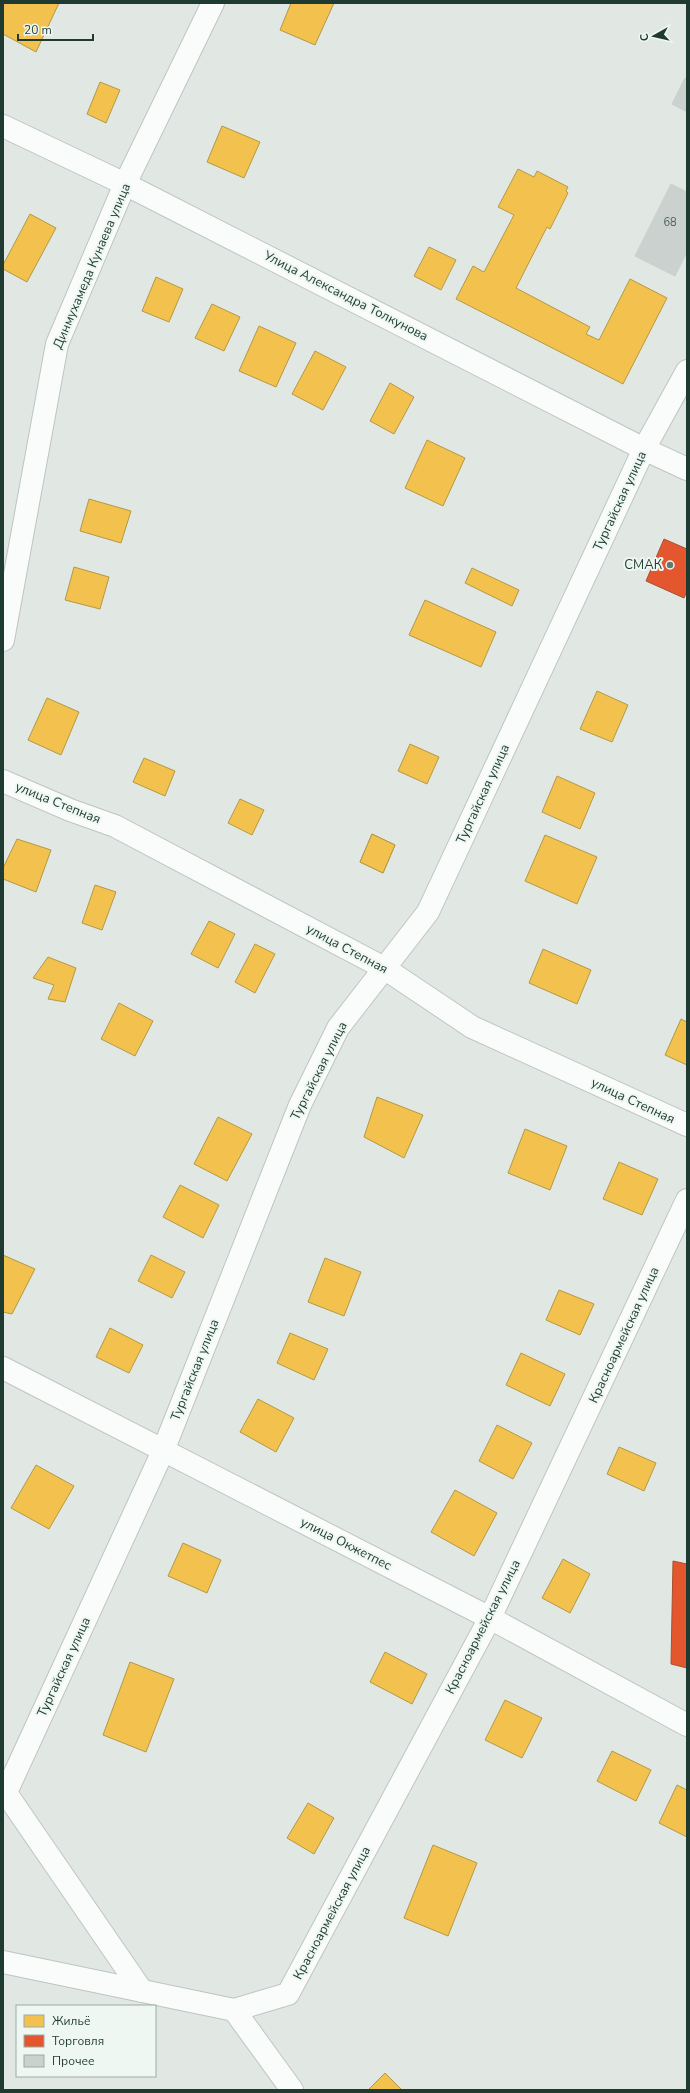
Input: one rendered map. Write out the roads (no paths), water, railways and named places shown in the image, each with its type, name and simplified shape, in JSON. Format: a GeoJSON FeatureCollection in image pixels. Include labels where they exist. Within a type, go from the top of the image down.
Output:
{"type":"FeatureCollection","features":[{"type":"Feature","properties":{"kind":"street","name":"Динмухамеда Кунаева улица"},"geometry":{"type":"LineString","coordinates":[[3,640],[57,344],[125,184],[214,3]]}},
{"type":"Feature","properties":{"kind":"street","name":"Улица Александра Толкунова"},"geometry":{"type":"LineString","coordinates":[[3,126],[125,184],[644,449],[687,469]]}},
{"type":"Feature","properties":{"kind":"street","name":"Тургайская улица"},"geometry":{"type":"LineString","coordinates":[[4,1796],[163,1451],[300,1104],[338,1028],[428,912],[644,449],[687,371]]}},
{"type":"Feature","properties":{"kind":"street","name":"улица Степная"},"geometry":{"type":"LineString","coordinates":[[3,781],[70,810],[115,826],[384,968],[472,1027],[687,1125]]}},
{"type":"Feature","properties":{"kind":"street","name":"Красноармейская улица"},"geometry":{"type":"LineString","coordinates":[[234,2010],[288,1994],[490,1618],[687,1200]]}},
{"type":"Feature","properties":{"kind":"street","name":"улица Окжетпес"},"geometry":{"type":"LineString","coordinates":[[3,1368],[490,1618],[687,1725]]}},
{"type":"Feature","properties":{"kind":"street"},"geometry":{"type":"LineString","coordinates":[[4,1796],[142,1991]]}},
{"type":"Feature","properties":{"kind":"street"},"geometry":{"type":"LineString","coordinates":[[3,1962],[234,2010],[292,2090]]}},
{"type":"Feature","properties":{"kind":"place","name":"СМАК"},"geometry":{"type":"Point","coordinates":[670,565]}}]}
